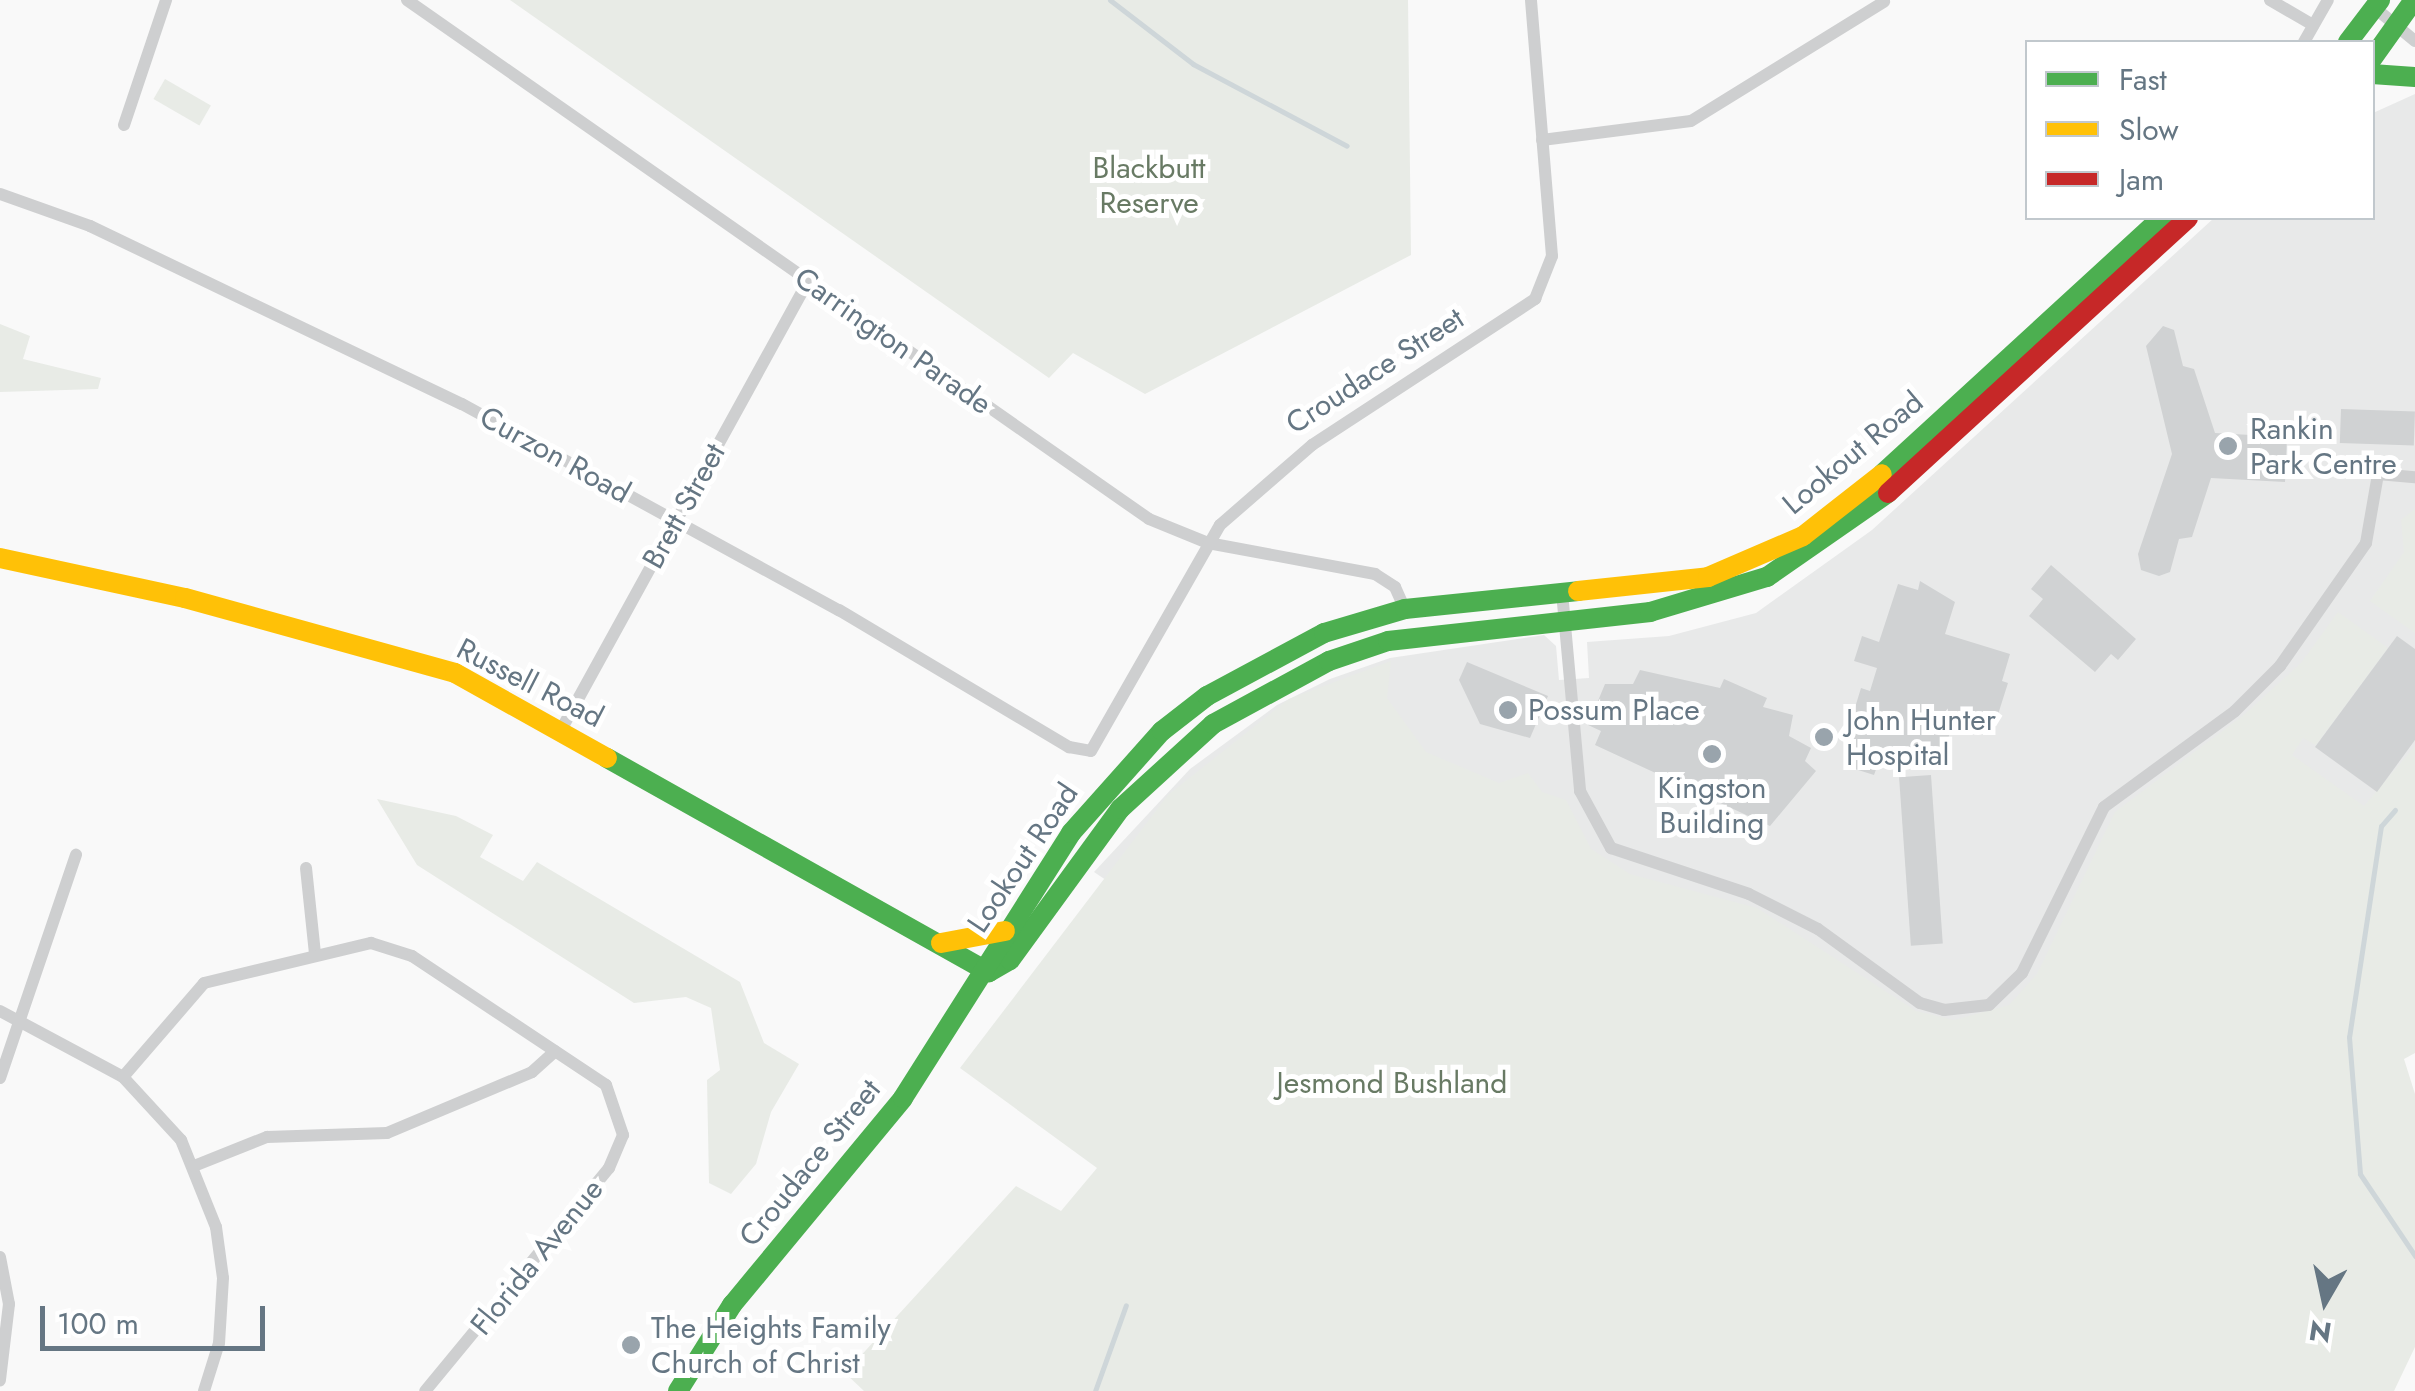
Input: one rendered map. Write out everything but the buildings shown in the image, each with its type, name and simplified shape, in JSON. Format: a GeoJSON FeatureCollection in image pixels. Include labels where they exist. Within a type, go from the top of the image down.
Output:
{"type":"FeatureCollection","features":[{"type":"Feature","properties":{"kind":"main road"},"geometry":{"type":"LineString","coordinates":[[2375,55],[2412,2]]}},
{"type":"Feature","properties":{"kind":"main road"},"geometry":{"type":"LineString","coordinates":[[2350,40],[2378,4]]}},
{"type":"Feature","properties":{"kind":"main road"},"geometry":{"type":"LineString","coordinates":[[2375,74],[2415,76]]}},
{"type":"Feature","properties":{"kind":"main road","name":"Lookout Road"},"geometry":{"type":"LineString","coordinates":[[989,972],[1005,931],[1097,799],[1162,730],[1207,696],[1324,633],[1405,609],[1708,577],[1803,536],[1848,504],[2159,220]]}},
{"type":"Feature","properties":{"kind":"main road","name":"Lookout Road"},"geometry":{"type":"LineString","coordinates":[[989,972],[1010,960],[1120,809],[1213,724],[1294,677],[1388,642],[1712,597],[1816,550],[1861,518],[2186,220]]}},
{"type":"Feature","properties":{"kind":"main road","name":"Russell Road"},"geometry":{"type":"LineString","coordinates":[[0,558],[185,598],[438,668],[561,730],[989,972]]}},
{"type":"Feature","properties":{"kind":"main road"},"geometry":{"type":"LineString","coordinates":[[939,943],[972,943],[1005,931]]}},
{"type":"Feature","properties":{"kind":"main road","name":"Croudace Street"},"geometry":{"type":"LineString","coordinates":[[678,1391],[732,1305],[851,1166],[989,972]]}},
{"type":"Feature","properties":{"kind":"street"},"geometry":{"type":"LineString","coordinates":[[124,126],[166,0]]}},
{"type":"Feature","properties":{"kind":"street","name":"Carrington Parade"},"geometry":{"type":"LineString","coordinates":[[407,0],[1149,519],[1208,543],[1375,574],[1395,587],[1405,609]]}},
{"type":"Feature","properties":{"kind":"street","name":"Croudace Street"},"geometry":{"type":"LineString","coordinates":[[1091,752],[1208,543],[1276,472],[1535,298],[1552,256],[1530,0]]}},
{"type":"Feature","properties":{"kind":"street"},"geometry":{"type":"LineString","coordinates":[[2270,0],[2313,25]]}},
{"type":"Feature","properties":{"kind":"street"},"geometry":{"type":"LineString","coordinates":[[2305,40],[2328,0]]}},
{"type":"Feature","properties":{"kind":"street"},"geometry":{"type":"LineString","coordinates":[[1542,140],[1691,121],[1884,2]]}},
{"type":"Feature","properties":{"kind":"street"},"geometry":{"type":"LineString","coordinates":[[2378,4],[2415,41]]}},
{"type":"Feature","properties":{"kind":"street","name":"Curzon Road"},"geometry":{"type":"LineString","coordinates":[[0,194],[90,226],[462,404],[1069,747],[1091,752]]}},
{"type":"Feature","properties":{"kind":"street","name":"Brett Street"},"geometry":{"type":"LineString","coordinates":[[561,730],[807,282]]}},
{"type":"Feature","properties":{"kind":"street"},"geometry":{"type":"LineString","coordinates":[[1562,592],[1580,792],[1611,848],[1784,911],[1920,1003],[1944,1010],[1989,1005],[2022,973],[2104,806],[2235,711],[2280,666],[2366,543],[2378,474],[2415,477]]}},
{"type":"Feature","properties":{"kind":"street"},"geometry":{"type":"LineString","coordinates":[[0,1078],[76,855]]}},
{"type":"Feature","properties":{"kind":"street"},"geometry":{"type":"LineString","coordinates":[[306,868],[315,954]]}},
{"type":"Feature","properties":{"kind":"street","name":"Florida Avenue"},"geometry":{"type":"LineString","coordinates":[[123,1076],[193,989],[315,954],[371,943],[399,950],[555,1051],[613,1095],[622,1120],[619,1152],[570,1225],[425,1391]]}},
{"type":"Feature","properties":{"kind":"street"},"geometry":{"type":"LineString","coordinates":[[0,1011],[123,1076],[156,1104],[194,1166],[216,1226],[223,1278],[218,1343],[204,1391]]}},
{"type":"Feature","properties":{"kind":"street"},"geometry":{"type":"LineString","coordinates":[[194,1166],[267,1138],[387,1133],[532,1072],[555,1051]]}},
{"type":"Feature","properties":{"kind":"street"},"geometry":{"type":"LineString","coordinates":[[0,1258],[10,1304],[0,1380]]}},
{"type":"Feature","properties":{"kind":"shaded area","name":"John Hunter Hospital"},"geometry":{"type":"Polygon","coordinates":[[[2415,94],[2415,1021],[1798,1391],[1283,999],[1094,872],[1190,769],[1277,705],[1330,679],[1390,658],[1544,635],[1556,646],[1559,680],[1589,678],[1587,642],[1669,636],[1756,613],[1872,530],[2212,220],[2375,220],[2375,112],[2415,94]]]}},
{"type":"Feature","properties":{"kind":"green space","name":"Blackbutt Reserve"},"geometry":{"type":"Polygon","coordinates":[[[510,0],[1408,0],[1411,255],[1145,394],[1073,353],[1049,378],[510,0]]]}},
{"type":"Feature","properties":{"kind":"green space"},"geometry":{"type":"Polygon","coordinates":[[[165,79],[211,105],[199,125],[154,99],[165,79]]]}},
{"type":"Feature","properties":{"kind":"green space"},"geometry":{"type":"Polygon","coordinates":[[[0,324],[30,336],[23,359],[101,378],[98,389],[0,392],[0,324]]]}},
{"type":"Feature","properties":{"kind":"green space"},"geometry":{"type":"Polygon","coordinates":[[[2415,509],[2415,633],[2370,601],[2404,552],[2401,520],[2415,509]]]}},
{"type":"Feature","properties":{"kind":"green space","name":"Jesmond Bushland"},"geometry":{"type":"Polygon","coordinates":[[[2338,612],[2388,648],[2316,745],[2303,738],[2292,755],[2364,806],[2415,746],[2415,1053],[2404,1059],[2415,1094],[2415,1347],[2394,1391],[864,1391],[845,1373],[1016,1186],[1061,1211],[1097,1168],[960,1068],[1168,795],[1289,699],[1391,661],[1387,698],[1426,752],[1499,783],[1528,773],[1542,792],[1566,800],[1591,849],[1630,874],[1757,908],[1916,1011],[1954,1020],[2009,1005],[2037,974],[2115,812],[2245,714],[2301,663],[2338,612]]]}},
{"type":"Feature","properties":{"kind":"green space"},"geometry":{"type":"Polygon","coordinates":[[[377,799],[456,816],[493,835],[480,857],[523,881],[537,862],[740,982],[764,1043],[799,1064],[771,1112],[756,1164],[731,1194],[709,1183],[707,1080],[720,1070],[711,1008],[686,997],[634,1003],[417,865],[377,799]]]}},
{"type":"Feature","properties":{"kind":"waterway"},"geometry":{"type":"LineString","coordinates":[[1110,0],[1193,64],[1347,146]]}},
{"type":"Feature","properties":{"kind":"waterway"},"geometry":{"type":"LineString","coordinates":[[2395,810],[2381,826],[2349,1037],[2360,1174],[2415,1256]]}},
{"type":"Feature","properties":{"kind":"waterway"},"geometry":{"type":"LineString","coordinates":[[1095,1391],[1126,1305]]}},
{"type":"Feature","properties":{"kind":"traffic: fast"},"geometry":{"type":"LineString","coordinates":[[2350,40],[2380,0]]}},
{"type":"Feature","properties":{"kind":"traffic: fast"},"geometry":{"type":"LineString","coordinates":[[2375,55],[2414,0]]}},
{"type":"Feature","properties":{"kind":"traffic: fast"},"geometry":{"type":"LineString","coordinates":[[2375,74],[2415,77]]}},
{"type":"Feature","properties":{"kind":"traffic: fast"},"geometry":{"type":"LineString","coordinates":[[1882,474],[2159,220]]}},
{"type":"Feature","properties":{"kind":"traffic: fast"},"geometry":{"type":"LineString","coordinates":[[989,972],[1010,960],[1120,809],[1213,724],[1329,661],[1388,641],[1650,612],[1767,577],[1888,493]]}},
{"type":"Feature","properties":{"kind":"traffic: fast"},"geometry":{"type":"LineString","coordinates":[[678,1391],[732,1305],[903,1098],[1071,833],[1162,731],[1207,696],[1324,633],[1405,609],[1578,591]]}},
{"type":"Feature","properties":{"kind":"traffic: fast"},"geometry":{"type":"LineString","coordinates":[[607,758],[989,972]]}},
{"type":"Feature","properties":{"kind":"traffic: slow"},"geometry":{"type":"LineString","coordinates":[[1578,591],[1708,577],[1803,536],[1882,474]]}},
{"type":"Feature","properties":{"kind":"traffic: slow"},"geometry":{"type":"LineString","coordinates":[[0,558],[185,598],[455,673],[607,758]]}},
{"type":"Feature","properties":{"kind":"traffic: slow"},"geometry":{"type":"LineString","coordinates":[[941,943],[1005,931]]}},
{"type":"Feature","properties":{"kind":"traffic: jam"},"geometry":{"type":"LineString","coordinates":[[1888,493],[2186,220]]}},
{"type":"Feature","properties":{"kind":"place","name":"Rankin Park Centre"},"geometry":{"type":"Point","coordinates":[2228,446]}},
{"type":"Feature","properties":{"kind":"place","name":"Possum Place"},"geometry":{"type":"Point","coordinates":[1508,710]}},
{"type":"Feature","properties":{"kind":"place","name":"John Hunter Hospital"},"geometry":{"type":"Point","coordinates":[1824,737]}},
{"type":"Feature","properties":{"kind":"place","name":"Kingston Building"},"geometry":{"type":"Point","coordinates":[1712,754]}},
{"type":"Feature","properties":{"kind":"place","name":"The Heights Family Church of Christ"},"geometry":{"type":"Point","coordinates":[631,1345]}}]}
